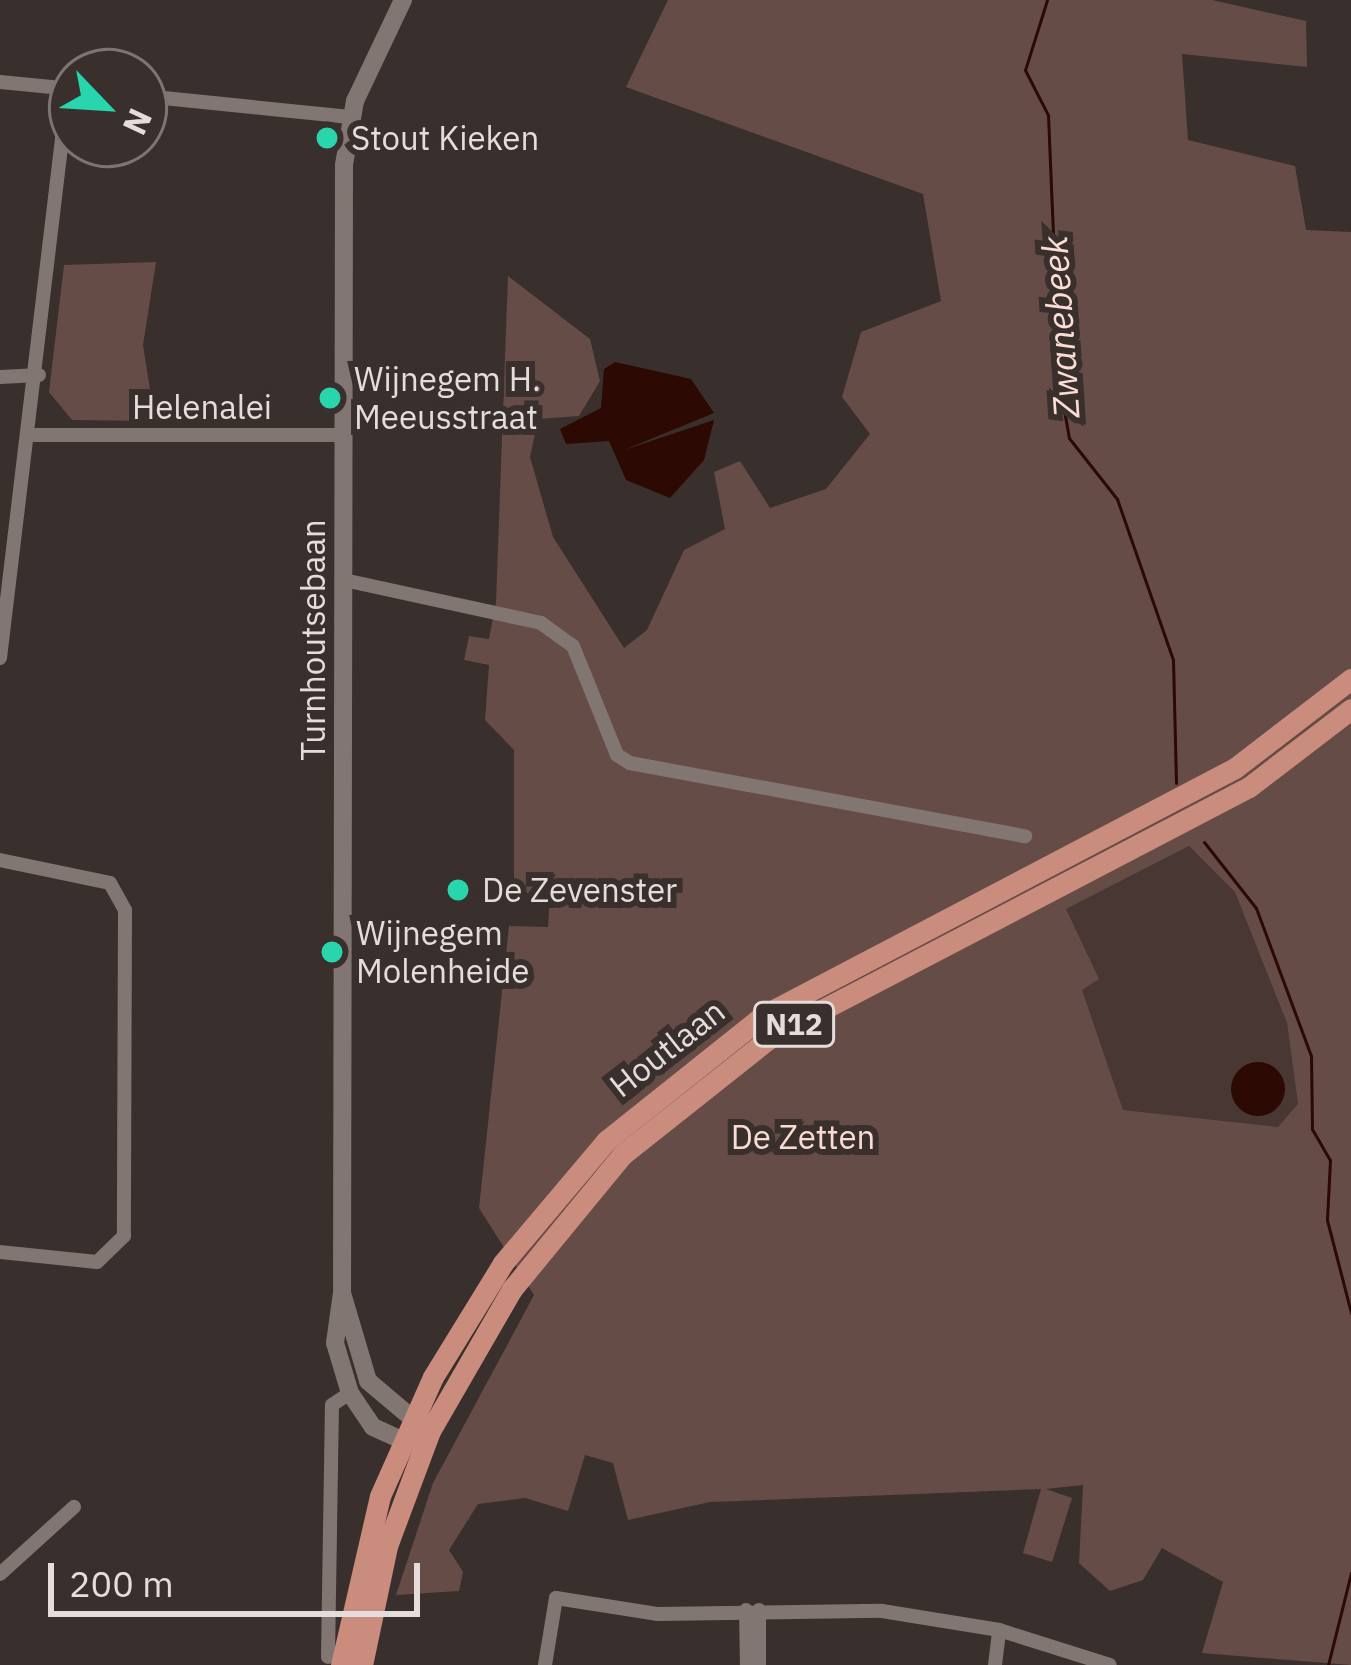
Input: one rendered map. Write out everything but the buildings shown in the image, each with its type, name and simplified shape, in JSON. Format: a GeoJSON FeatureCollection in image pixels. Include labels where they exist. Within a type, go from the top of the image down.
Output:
{"type":"FeatureCollection","features":[{"type":"Feature","properties":{"kind":"main road","name":"Turnhoutsebaan"},"geometry":{"type":"LineString","coordinates":[[350,1393],[335,1343],[342,1293],[342,435],[350,116],[403,0]]}},
{"type":"Feature","properties":{"kind":"main road","name":"Houtlaan"},"geometry":{"type":"LineString","coordinates":[[335,1661],[416,1435],[525,1235],[605,1141],[696,1062],[810,988],[1235,768],[1351,679]]}},
{"type":"Feature","properties":{"kind":"main road","name":"Houtlaan"},"geometry":{"type":"LineString","coordinates":[[362,1665],[416,1435],[543,1247],[622,1155],[710,1081],[873,979],[1249,787],[1351,709]]}},
{"type":"Feature","properties":{"kind":"main road","name":"Turnhoutsebaan"},"geometry":{"type":"LineString","coordinates":[[342,1293],[368,1381],[416,1435]]}},
{"type":"Feature","properties":{"kind":"main road"},"geometry":{"type":"LineString","coordinates":[[368,1381],[350,1393],[374,1427],[416,1435]]}},
{"type":"Feature","properties":{"kind":"street"},"geometry":{"type":"LineString","coordinates":[[0,82],[48,87]]}},
{"type":"Feature","properties":{"kind":"street"},"geometry":{"type":"LineString","coordinates":[[168,98],[350,116]]}},
{"type":"Feature","properties":{"kind":"street"},"geometry":{"type":"LineString","coordinates":[[0,658],[35,431],[62,168]]}},
{"type":"Feature","properties":{"kind":"street"},"geometry":{"type":"LineString","coordinates":[[5,377],[39,382]]}},
{"type":"Feature","properties":{"kind":"street","name":"Helenalei"},"geometry":{"type":"LineString","coordinates":[[35,431],[342,435]]}},
{"type":"Feature","properties":{"kind":"street"},"geometry":{"type":"LineString","coordinates":[[344,580],[541,623],[573,646],[616,755],[630,763],[1025,836]]}},
{"type":"Feature","properties":{"kind":"street"},"geometry":{"type":"LineString","coordinates":[[0,860],[110,884],[125,910],[124,1237],[97,1262],[0,1252]]}},
{"type":"Feature","properties":{"kind":"street"},"geometry":{"type":"LineString","coordinates":[[335,1661],[332,1405],[350,1393]]}},
{"type":"Feature","properties":{"kind":"street"},"geometry":{"type":"LineString","coordinates":[[0,1574],[74,1507]]}},
{"type":"Feature","properties":{"kind":"street"},"geometry":{"type":"LineString","coordinates":[[545,1665],[556,1598],[657,1614],[882,1611],[999,1630],[1110,1665]]}},
{"type":"Feature","properties":{"kind":"street"},"geometry":{"type":"LineString","coordinates":[[747,1665],[753,1610]]}},
{"type":"Feature","properties":{"kind":"street"},"geometry":{"type":"LineString","coordinates":[[753,1610],[759,1665]]}},
{"type":"Feature","properties":{"kind":"street"},"geometry":{"type":"LineString","coordinates":[[995,1665],[999,1630]]}},
{"type":"Feature","properties":{"kind":"shaded area"},"geometry":{"type":"Polygon","coordinates":[[[615,362],[691,379],[714,413],[624,450],[714,420],[704,460],[670,498],[626,480],[609,441],[566,444],[560,429],[601,408],[604,369],[615,362]]]}},
{"type":"Feature","properties":{"kind":"shaded area"},"geometry":{"type":"Polygon","coordinates":[[[1189,846],[1235,891],[1287,1023],[1298,1104],[1279,1127],[1122,1110],[1081,989],[1098,979],[1065,909],[1189,846]]]}},
{"type":"Feature","properties":{"kind":"shaded area"},"geometry":{"type":"Polygon","coordinates":[[[1258,1062],[1277,1070],[1285,1089],[1277,1108],[1258,1116],[1239,1108],[1231,1089],[1239,1070],[1258,1062]]]}},
{"type":"Feature","properties":{"kind":"green space","name":"De Zetten"},"geometry":{"type":"Polygon","coordinates":[[[668,0],[1212,0],[1306,21],[1307,67],[1182,54],[1188,140],[1295,166],[1306,230],[1351,232],[1351,1665],[1202,1653],[1223,1582],[1162,1548],[1143,1580],[1110,1591],[1079,1563],[1083,1485],[1046,1489],[1072,1498],[1052,1562],[1023,1553],[1041,1489],[710,1502],[628,1520],[613,1463],[585,1455],[568,1511],[525,1498],[478,1504],[449,1550],[463,1572],[459,1591],[396,1595],[433,1483],[534,1295],[479,1208],[509,926],[548,927],[550,893],[514,893],[514,750],[485,720],[489,665],[464,660],[469,636],[489,639],[496,602],[508,276],[590,339],[600,381],[579,416],[538,419],[530,457],[553,537],[624,648],[647,630],[684,550],[725,529],[714,472],[740,461],[770,508],[826,489],[870,434],[842,397],[861,332],[941,301],[923,194],[626,87],[668,0]],[[1189,846],[1066,909],[1099,979],[1082,990],[1123,1110],[1278,1127],[1298,1104],[1287,1023],[1235,892],[1189,846]]]}},
{"type":"Feature","properties":{"kind":"green space"},"geometry":{"type":"Polygon","coordinates":[[[156,262],[143,345],[155,421],[72,420],[49,392],[64,265],[156,262]]]}},
{"type":"Feature","properties":{"kind":"waterway","name":"Zwanebeek"},"geometry":{"type":"LineString","coordinates":[[1047,0],[1025,70],[1048,115],[1059,382],[1069,438],[1117,499],[1173,660],[1176,783]]}},
{"type":"Feature","properties":{"kind":"waterway","name":"Zwanebeek"},"geometry":{"type":"LineString","coordinates":[[1204,842],[1256,908],[1311,1056],[1312,1129],[1330,1160],[1327,1220],[1351,1313]]}},
{"type":"Feature","properties":{"kind":"waterway","name":"Zwanebeek"},"geometry":{"type":"LineString","coordinates":[[1328,1665],[1351,1573]]}},
{"type":"Feature","properties":{"kind":"place","name":"Stout Kieken"},"geometry":{"type":"Point","coordinates":[327,138]}},
{"type":"Feature","properties":{"kind":"place","name":"Wijnegem H. Meeusstraat"},"geometry":{"type":"Point","coordinates":[330,398]}},
{"type":"Feature","properties":{"kind":"place","name":"De Zevenster"},"geometry":{"type":"Point","coordinates":[458,890]}},
{"type":"Feature","properties":{"kind":"place","name":"Wijnegem Molenheide"},"geometry":{"type":"Point","coordinates":[332,952]}}]}
